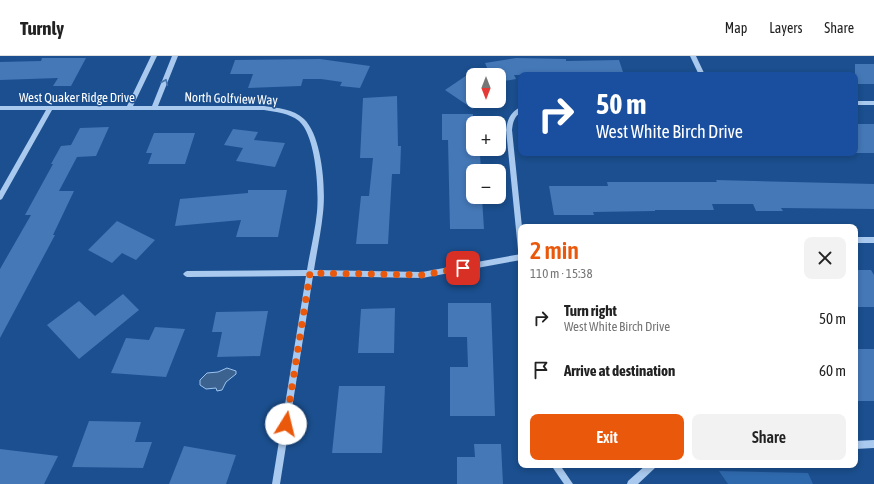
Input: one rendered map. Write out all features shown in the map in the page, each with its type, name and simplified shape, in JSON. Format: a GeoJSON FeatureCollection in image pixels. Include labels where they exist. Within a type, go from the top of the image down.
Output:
{"type":"FeatureCollection","features":[{"type":"Feature","properties":{"kind":"street"},"geometry":{"type":"LineString","coordinates":[[129,108],[154,56]]}},
{"type":"Feature","properties":{"kind":"street"},"geometry":{"type":"LineString","coordinates":[[154,108],[176,56]]}},
{"type":"Feature","properties":{"kind":"street"},"geometry":{"type":"LineString","coordinates":[[693,56],[701,72]]}},
{"type":"Feature","properties":{"kind":"street"},"geometry":{"type":"LineString","coordinates":[[858,103],[874,103]]}},
{"type":"Feature","properties":{"kind":"street","name":"West Quaker Ridge Drive"},"geometry":{"type":"LineString","coordinates":[[0,108],[154,108]]}},
{"type":"Feature","properties":{"kind":"street"},"geometry":{"type":"LineString","coordinates":[[0,197],[50,108]]}},
{"type":"Feature","properties":{"kind":"street","name":"North Golfview Way"},"geometry":{"type":"LineString","coordinates":[[154,108],[264,108],[281,110],[296,116],[306,124],[312,135],[315,147],[320,212],[276,484]]}},
{"type":"Feature","properties":{"kind":"street"},"geometry":{"type":"LineString","coordinates":[[518,111],[514,113],[510,120],[509,130],[518,224]]}},
{"type":"Feature","properties":{"kind":"street"},"geometry":{"type":"LineString","coordinates":[[858,240],[874,240]]}},
{"type":"Feature","properties":{"kind":"street"},"geometry":{"type":"LineString","coordinates":[[187,274],[310,273],[422,275],[518,258]]}},
{"type":"Feature","properties":{"kind":"street"},"geometry":{"type":"LineString","coordinates":[[858,444],[874,444]]}},
{"type":"Feature","properties":{"kind":"street"},"geometry":{"type":"LineString","coordinates":[[557,468],[569,484]]}},
{"type":"Feature","properties":{"kind":"street"},"geometry":{"type":"LineString","coordinates":[[631,484],[649,468]]}},
{"type":"Feature","properties":{"kind":"shaded area"},"geometry":{"type":"Polygon","coordinates":[[[227,368],[236,371],[236,374],[226,382],[222,390],[217,391],[216,388],[206,389],[200,385],[200,380],[207,373],[218,372],[227,368]]]}},
{"type":"Feature","properties":{"kind":"shaded area"},"geometry":{"type":"Polygon","coordinates":[[[719,471],[808,473],[813,484],[728,484],[719,471]]]}},
{"type":"Feature","properties":{"kind":"building"},"geometry":{"type":"Polygon","coordinates":[[[42,58],[86,58],[71,86],[53,86],[58,78],[0,80],[0,62],[41,61],[42,58]]]}},
{"type":"Feature","properties":{"kind":"building"},"geometry":{"type":"Polygon","coordinates":[[[516,58],[566,59],[566,61],[619,60],[623,72],[518,72],[518,75],[514,75],[516,79],[506,81],[506,68],[487,68],[485,63],[516,58]]]}},
{"type":"Feature","properties":{"kind":"building"},"geometry":{"type":"Polygon","coordinates":[[[320,59],[370,66],[360,88],[340,86],[342,82],[321,79],[303,79],[301,86],[248,88],[253,74],[230,74],[235,60],[320,59]]]}},
{"type":"Feature","properties":{"kind":"building"},"geometry":{"type":"Polygon","coordinates":[[[855,64],[874,64],[874,84],[858,84],[858,72],[855,72],[855,64]]]}},
{"type":"Feature","properties":{"kind":"building"},"geometry":{"type":"Polygon","coordinates":[[[466,76],[466,104],[445,90],[466,76]]]}},
{"type":"Feature","properties":{"kind":"building"},"geometry":{"type":"Polygon","coordinates":[[[397,96],[398,146],[401,146],[400,174],[392,174],[388,244],[356,244],[361,196],[369,196],[373,158],[360,158],[363,98],[397,96]]]}},
{"type":"Feature","properties":{"kind":"building"},"geometry":{"type":"Polygon","coordinates":[[[442,114],[473,114],[473,116],[466,116],[466,156],[480,156],[481,164],[466,164],[466,204],[482,204],[484,229],[450,229],[448,140],[442,140],[442,114]]]}},
{"type":"Feature","properties":{"kind":"building"},"geometry":{"type":"Polygon","coordinates":[[[858,124],[874,124],[874,153],[858,153],[858,124]]]}},
{"type":"Feature","properties":{"kind":"building"},"geometry":{"type":"Polygon","coordinates":[[[109,127],[96,156],[77,157],[59,191],[74,191],[53,235],[55,235],[0,338],[0,269],[31,215],[25,215],[53,164],[51,164],[61,146],[71,145],[80,128],[109,127]]]}},
{"type":"Feature","properties":{"kind":"building"},"geometry":{"type":"Polygon","coordinates":[[[233,129],[258,132],[254,140],[285,143],[275,167],[236,161],[243,148],[224,145],[233,129]]]}},
{"type":"Feature","properties":{"kind":"building"},"geometry":{"type":"Polygon","coordinates":[[[154,133],[195,133],[185,164],[148,164],[152,153],[146,153],[154,133]]]}},
{"type":"Feature","properties":{"kind":"building"},"geometry":{"type":"Polygon","coordinates":[[[716,180],[874,184],[874,209],[781,208],[783,211],[756,211],[753,204],[712,204],[714,210],[655,210],[593,212],[594,215],[554,215],[549,186],[608,186],[607,182],[717,182],[716,180]]]}},
{"type":"Feature","properties":{"kind":"building"},"geometry":{"type":"Polygon","coordinates":[[[248,190],[287,190],[278,237],[236,237],[241,220],[175,226],[180,199],[248,193],[248,190]]]}},
{"type":"Feature","properties":{"kind":"building"},"geometry":{"type":"Polygon","coordinates":[[[117,221],[155,240],[136,260],[122,253],[112,263],[88,250],[117,221]]]}},
{"type":"Feature","properties":{"kind":"building"},"geometry":{"type":"Polygon","coordinates":[[[858,270],[871,270],[874,275],[874,307],[858,307],[858,270]]]}},
{"type":"Feature","properties":{"kind":"building"},"geometry":{"type":"Polygon","coordinates":[[[123,294],[139,310],[79,359],[47,325],[79,301],[95,316],[123,294]]]}},
{"type":"Feature","properties":{"kind":"building"},"geometry":{"type":"Polygon","coordinates":[[[448,303],[491,303],[495,416],[450,416],[450,367],[468,367],[467,337],[448,337],[448,303]]]}},
{"type":"Feature","properties":{"kind":"building"},"geometry":{"type":"Polygon","coordinates":[[[395,308],[394,353],[358,353],[361,309],[395,308]]]}},
{"type":"Feature","properties":{"kind":"building"},"geometry":{"type":"Polygon","coordinates":[[[268,311],[260,356],[217,357],[222,332],[212,332],[216,312],[268,311]]]}},
{"type":"Feature","properties":{"kind":"building"},"geometry":{"type":"Polygon","coordinates":[[[155,327],[185,329],[166,377],[111,373],[126,338],[149,340],[155,327]]]}},
{"type":"Feature","properties":{"kind":"building"},"geometry":{"type":"Polygon","coordinates":[[[858,349],[874,349],[874,401],[858,401],[858,349]]]}},
{"type":"Feature","properties":{"kind":"building"},"geometry":{"type":"Polygon","coordinates":[[[339,386],[385,386],[382,453],[332,453],[339,386]]]}},
{"type":"Feature","properties":{"kind":"building"},"geometry":{"type":"Polygon","coordinates":[[[89,421],[141,422],[135,442],[152,442],[143,468],[72,467],[89,421]]]}},
{"type":"Feature","properties":{"kind":"building"},"geometry":{"type":"Polygon","coordinates":[[[474,444],[501,444],[503,484],[457,484],[457,457],[475,457],[474,444]]]}},
{"type":"Feature","properties":{"kind":"building"},"geometry":{"type":"Polygon","coordinates":[[[184,446],[236,455],[226,484],[169,484],[184,446]]]}},
{"type":"Feature","properties":{"kind":"building"},"geometry":{"type":"Polygon","coordinates":[[[0,449],[58,456],[44,484],[0,484],[0,449]]]}},
{"type":"Feature","properties":{"kind":"route"},"geometry":{"type":"LineString","coordinates":[[286,424],[310,273],[422,275],[463,268]]}}]}
